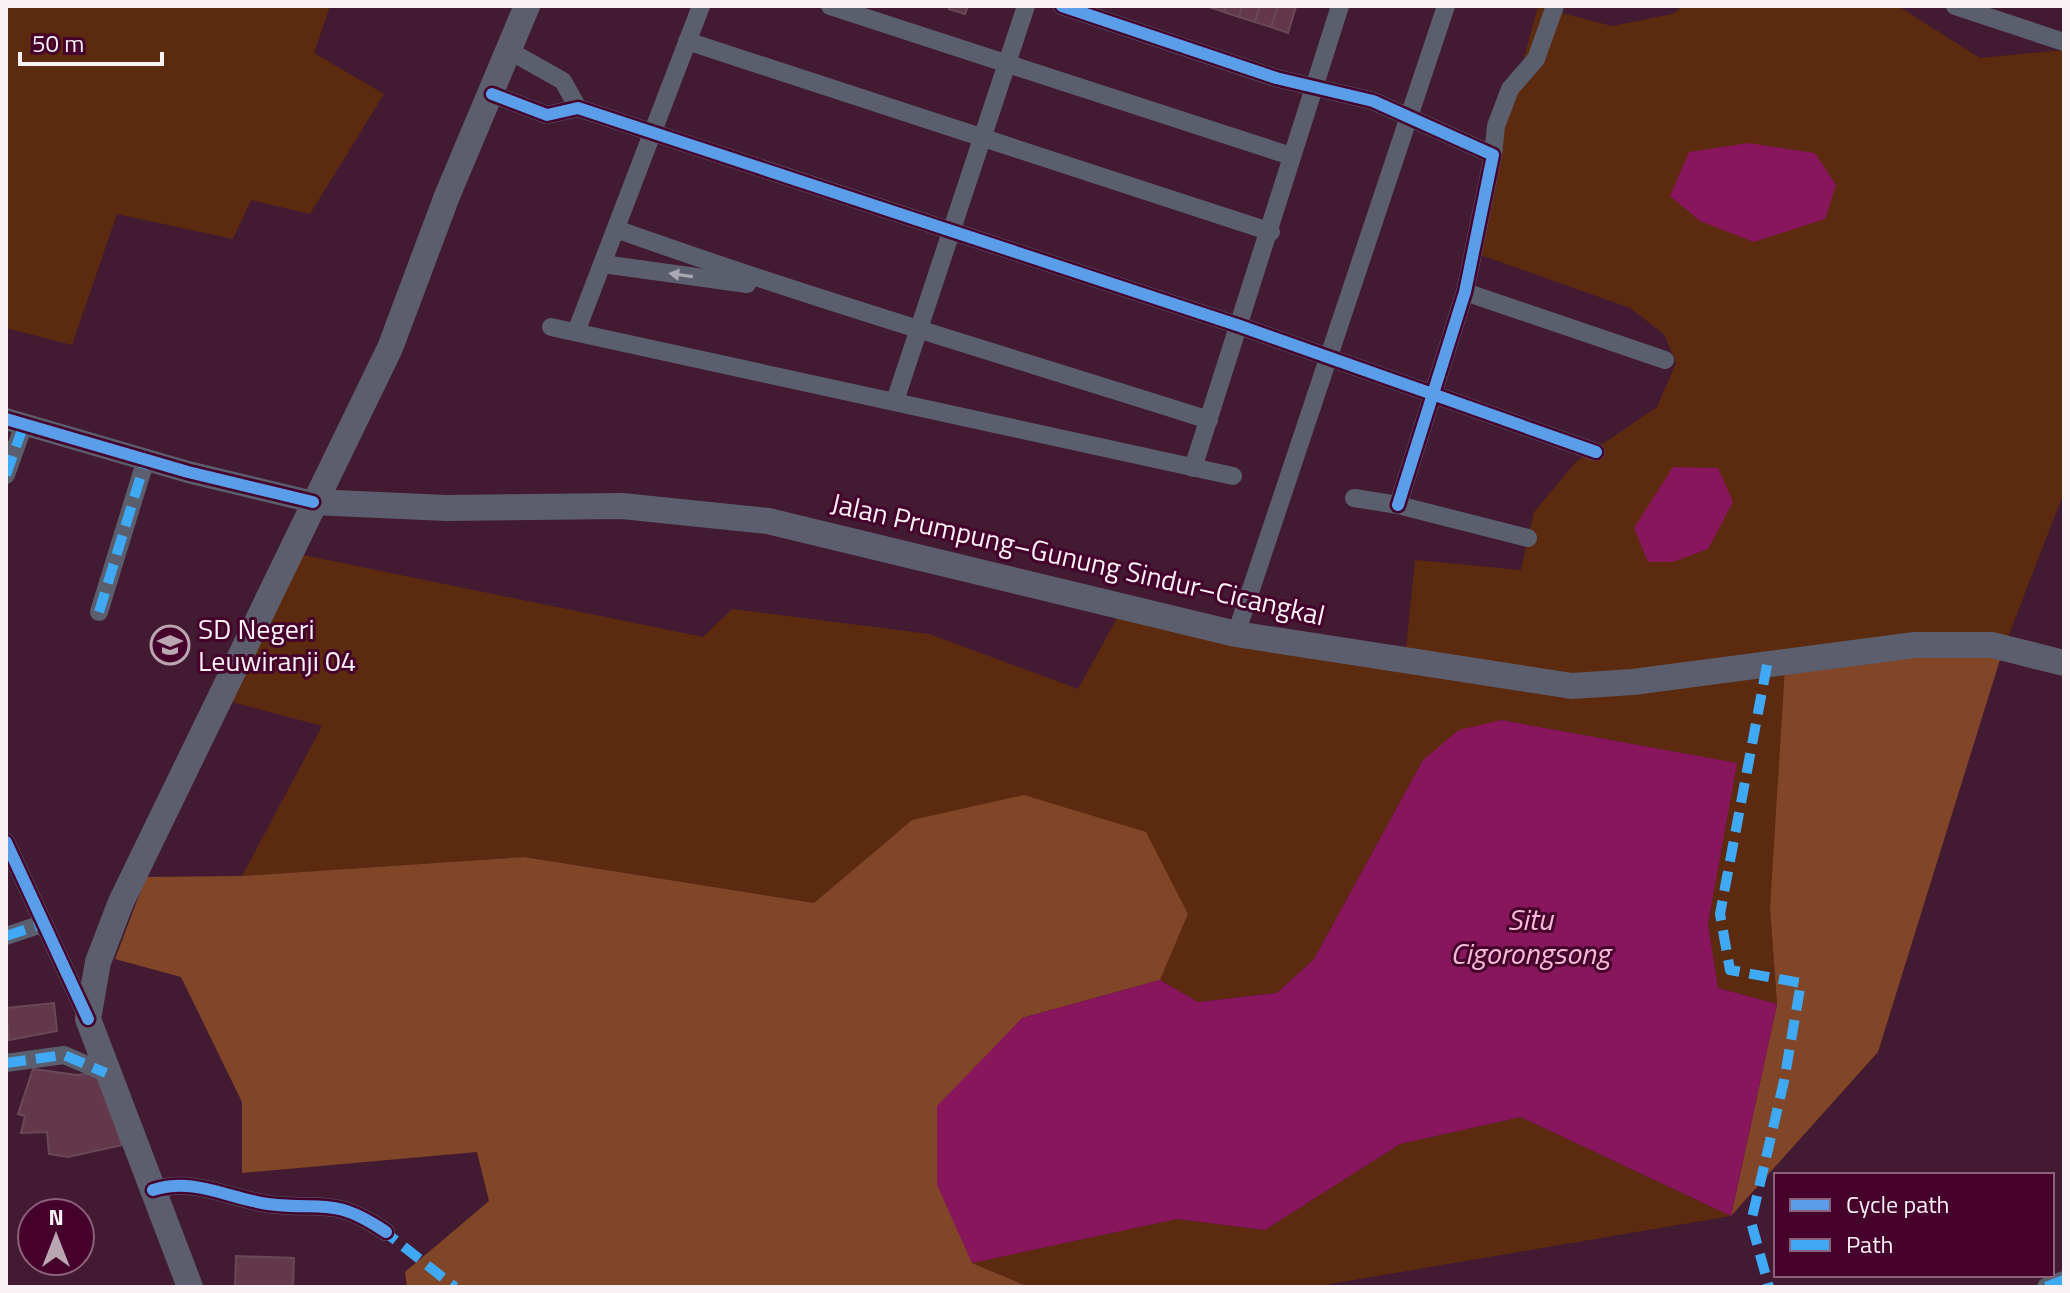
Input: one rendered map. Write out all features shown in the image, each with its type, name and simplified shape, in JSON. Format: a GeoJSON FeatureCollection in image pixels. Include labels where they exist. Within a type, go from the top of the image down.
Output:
{"type":"FeatureCollection","features":[{"type":"Feature","properties":{"kind":"main road"},"geometry":{"type":"LineString","coordinates":[[190,1287],[88,1019],[98,962],[121,902],[390,348],[447,196],[527,6]]}},
{"type":"Feature","properties":{"kind":"main road","name":"Jalan Prumpung–Gunung Sindur–Cicangkal"},"geometry":{"type":"LineString","coordinates":[[313,502],[446,508],[622,506],[768,521],[1236,634],[1572,686],[1633,682],[1915,645],[1992,645],[2064,663]]}},
{"type":"Feature","properties":{"kind":"street"},"geometry":{"type":"LineString","coordinates":[[576,332],[701,6]]}},
{"type":"Feature","properties":{"kind":"street"},"geometry":{"type":"LineString","coordinates":[[830,6],[1291,156]]}},
{"type":"Feature","properties":{"kind":"street"},"geometry":{"type":"LineString","coordinates":[[895,401],[1026,6]]}},
{"type":"Feature","properties":{"kind":"street"},"geometry":{"type":"LineString","coordinates":[[1062,6],[1276,78],[1373,101],[1493,155]]}},
{"type":"Feature","properties":{"kind":"street"},"geometry":{"type":"LineString","coordinates":[[1236,634],[1412,116],[1446,6]]}},
{"type":"Feature","properties":{"kind":"street"},"geometry":{"type":"LineString","coordinates":[[1398,505],[1465,292],[1496,126],[1510,89],[1536,59],[1555,6]]}},
{"type":"Feature","properties":{"kind":"street"},"geometry":{"type":"LineString","coordinates":[[1955,6],[2064,42]]}},
{"type":"Feature","properties":{"kind":"street"},"geometry":{"type":"LineString","coordinates":[[1193,468],[1271,232],[1291,156],[1315,85],[1334,8]]}},
{"type":"Feature","properties":{"kind":"street"},"geometry":{"type":"LineString","coordinates":[[687,41],[1271,232]]}},
{"type":"Feature","properties":{"kind":"street"},"geometry":{"type":"LineString","coordinates":[[508,50],[563,81],[578,108]]}},
{"type":"Feature","properties":{"kind":"street"},"geometry":{"type":"LineString","coordinates":[[492,94],[547,115],[578,108],[1240,326],[1596,452]]}},
{"type":"Feature","properties":{"kind":"street"},"geometry":{"type":"LineString","coordinates":[[616,229],[786,290],[918,326],[1209,420]]}},
{"type":"Feature","properties":{"kind":"street"},"geometry":{"type":"LineString","coordinates":[[603,264],[786,290]]}},
{"type":"Feature","properties":{"kind":"street"},"geometry":{"type":"LineString","coordinates":[[1465,292],[1665,360]]}},
{"type":"Feature","properties":{"kind":"street"},"geometry":{"type":"LineString","coordinates":[[551,327],[1233,476]]}},
{"type":"Feature","properties":{"kind":"street"},"geometry":{"type":"LineString","coordinates":[[6,475],[15,422],[313,502]]}},
{"type":"Feature","properties":{"kind":"street"},"geometry":{"type":"LineString","coordinates":[[99,612],[146,459]]}},
{"type":"Feature","properties":{"kind":"street"},"geometry":{"type":"LineString","coordinates":[[1354,498],[1398,505],[1528,538]]}},
{"type":"Feature","properties":{"kind":"street"},"geometry":{"type":"LineString","coordinates":[[6,842],[88,1019]]}},
{"type":"Feature","properties":{"kind":"street"},"geometry":{"type":"LineString","coordinates":[[6,936],[42,924]]}},
{"type":"Feature","properties":{"kind":"street"},"geometry":{"type":"LineString","coordinates":[[6,1063],[64,1055],[106,1073]]}},
{"type":"Feature","properties":{"kind":"street"},"geometry":{"type":"LineString","coordinates":[[153,1190],[191,1184],[268,1204],[332,1205],[359,1214],[386,1232]]}},
{"type":"Feature","properties":{"kind":"street"},"geometry":{"type":"LineString","coordinates":[[2046,1287],[2064,1280]]}},
{"type":"Feature","properties":{"kind":"shaded area"},"geometry":{"type":"Polygon","coordinates":[[[6,6],[330,6],[314,53],[384,94],[310,214],[251,200],[233,239],[117,214],[72,345],[6,328],[6,6]]]}},
{"type":"Feature","properties":{"kind":"shaded area"},"geometry":{"type":"Polygon","coordinates":[[[1684,6],[1898,6],[1980,58],[2064,50],[2064,492],[2003,650],[1770,908],[1777,1004],[1718,988],[1708,924],[1736,763],[1501,720],[1423,760],[1314,959],[1277,993],[1198,1002],[1160,980],[1188,914],[912,820],[814,903],[524,857],[242,876],[322,726],[232,702],[303,555],[703,637],[732,609],[929,634],[1078,689],[1122,609],[1404,668],[1415,560],[1521,570],[1534,512],[1576,462],[1657,407],[1676,363],[1664,334],[1630,308],[1470,251],[1538,7],[1612,26],[1672,14],[1684,6]]]}},
{"type":"Feature","properties":{"kind":"shaded area"},"geometry":{"type":"Polygon","coordinates":[[[2003,650],[1878,1052],[1731,1216],[1777,1004],[1770,908],[1785,668],[2003,650]]]}},
{"type":"Feature","properties":{"kind":"shaded area"},"geometry":{"type":"Polygon","coordinates":[[[1024,795],[1146,832],[1188,914],[1160,980],[1022,1018],[972,1263],[1029,1287],[407,1287],[405,1272],[489,1201],[477,1152],[242,1173],[242,1102],[181,977],[115,959],[146,877],[242,876],[524,857],[814,903],[912,820],[1024,795]]]}},
{"type":"Feature","properties":{"kind":"shaded area"},"geometry":{"type":"Polygon","coordinates":[[[1521,1117],[1731,1216],[1312,1287],[1029,1287],[972,1263],[1177,1219],[1265,1230],[1400,1144],[1521,1117]]]}},
{"type":"Feature","properties":{"kind":"water"},"geometry":{"type":"Polygon","coordinates":[[[1749,143],[1815,153],[1836,185],[1825,219],[1754,242],[1700,221],[1670,196],[1689,152],[1749,143]]]}},
{"type":"Feature","properties":{"kind":"water"},"geometry":{"type":"Polygon","coordinates":[[[1673,467],[1718,468],[1733,502],[1708,549],[1673,562],[1648,562],[1634,528],[1673,467]]]}},
{"type":"Feature","properties":{"kind":"water","name":"Situ Cigorongsong"},"geometry":{"type":"Polygon","coordinates":[[[1501,720],[1737,763],[1708,924],[1718,988],[1777,1004],[1731,1216],[1521,1117],[1400,1144],[1265,1230],[1177,1219],[972,1263],[937,1185],[937,1106],[1022,1018],[1160,980],[1198,1002],[1277,993],[1314,959],[1423,760],[1459,730],[1501,720]]]}},
{"type":"Feature","properties":{"kind":"building"},"geometry":{"type":"Polygon","coordinates":[[[950,6],[968,6],[965,14],[949,9],[950,6]]]}},
{"type":"Feature","properties":{"kind":"building"},"geometry":{"type":"Polygon","coordinates":[[[1206,6],[1226,6],[1224,12],[1206,6]]]}},
{"type":"Feature","properties":{"kind":"building"},"geometry":{"type":"Polygon","coordinates":[[[1226,6],[1242,6],[1239,17],[1224,12],[1226,6]]]}},
{"type":"Feature","properties":{"kind":"building"},"geometry":{"type":"Polygon","coordinates":[[[1242,6],[1260,6],[1255,22],[1239,17],[1242,6]]]}},
{"type":"Feature","properties":{"kind":"building"},"geometry":{"type":"Polygon","coordinates":[[[1260,6],[1278,6],[1271,27],[1255,22],[1260,6]]]}},
{"type":"Feature","properties":{"kind":"building"},"geometry":{"type":"Polygon","coordinates":[[[1278,6],[1296,7],[1288,33],[1271,27],[1278,6]]]}},
{"type":"Feature","properties":{"kind":"building"},"geometry":{"type":"Polygon","coordinates":[[[54,1003],[57,1031],[9,1040],[6,1008],[54,1003]]]}},
{"type":"Feature","properties":{"kind":"building"},"geometry":{"type":"Polygon","coordinates":[[[33,1069],[77,1075],[96,1073],[122,1145],[68,1157],[49,1154],[47,1132],[21,1133],[25,1116],[18,1114],[33,1069]]]}},
{"type":"Feature","properties":{"kind":"building"},"geometry":{"type":"Polygon","coordinates":[[[236,1256],[294,1258],[293,1287],[235,1287],[236,1256]]]}},
{"type":"Feature","properties":{"kind":"marked path"},"geometry":{"type":"LineString","coordinates":[[6,475],[24,424]]}},
{"type":"Feature","properties":{"kind":"marked path"},"geometry":{"type":"LineString","coordinates":[[99,612],[146,459]]}},
{"type":"Feature","properties":{"kind":"marked path"},"geometry":{"type":"LineString","coordinates":[[1767,665],[1720,914],[1730,970],[1801,983],[1784,1081],[1751,1222],[1769,1287]]}},
{"type":"Feature","properties":{"kind":"marked path"},"geometry":{"type":"LineString","coordinates":[[6,936],[42,924]]}},
{"type":"Feature","properties":{"kind":"marked path"},"geometry":{"type":"LineString","coordinates":[[6,1063],[64,1055],[106,1073]]}},
{"type":"Feature","properties":{"kind":"marked path"},"geometry":{"type":"LineString","coordinates":[[380,1228],[455,1287]]}},
{"type":"Feature","properties":{"kind":"marked path"},"geometry":{"type":"LineString","coordinates":[[2046,1287],[2064,1280]]}},
{"type":"Feature","properties":{"kind":"cycle path"},"geometry":{"type":"LineString","coordinates":[[1062,6],[1276,78],[1373,101],[1493,155],[1465,292],[1398,505]]}},
{"type":"Feature","properties":{"kind":"cycle path"},"geometry":{"type":"LineString","coordinates":[[492,94],[547,115],[578,108],[1240,326],[1596,452]]}},
{"type":"Feature","properties":{"kind":"cycle path"},"geometry":{"type":"LineString","coordinates":[[6,419],[188,472],[313,502]]}},
{"type":"Feature","properties":{"kind":"cycle path"},"geometry":{"type":"LineString","coordinates":[[6,842],[88,1019]]}},
{"type":"Feature","properties":{"kind":"cycle path"},"geometry":{"type":"LineString","coordinates":[[153,1190],[197,1187],[268,1204],[340,1209],[386,1232]]}},
{"type":"Feature","properties":{"kind":"place","name":"SD Negeri Leuwiranji 04"},"geometry":{"type":"Point","coordinates":[170,645]}}]}
